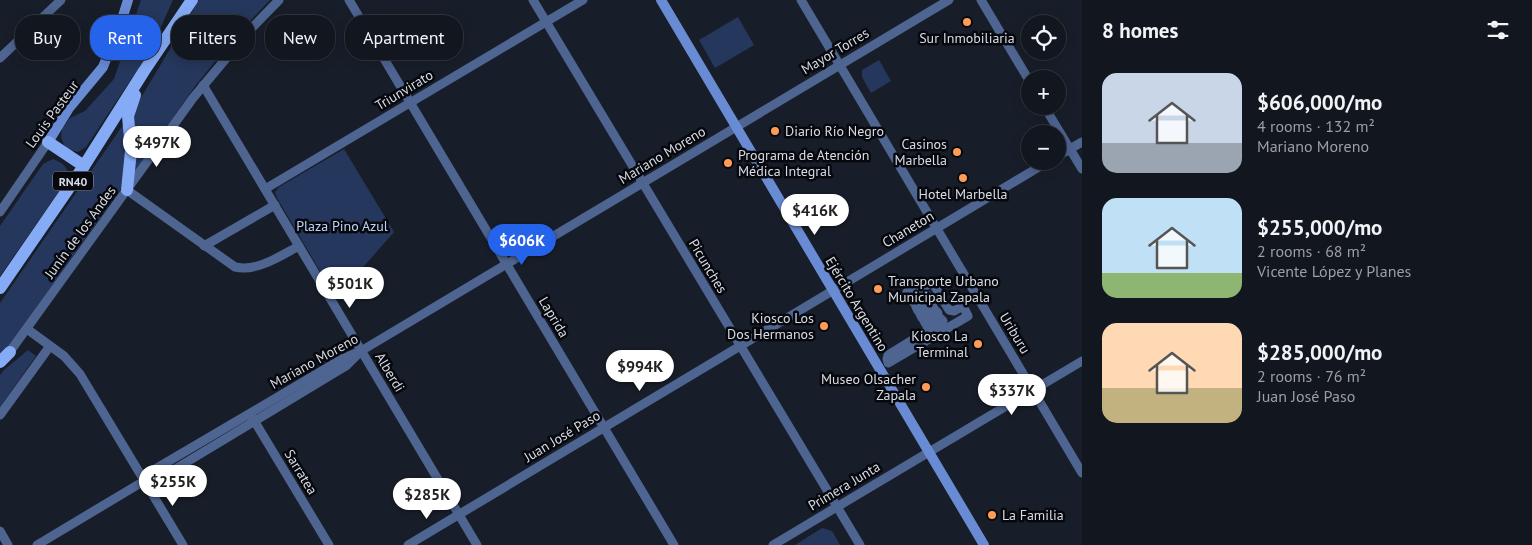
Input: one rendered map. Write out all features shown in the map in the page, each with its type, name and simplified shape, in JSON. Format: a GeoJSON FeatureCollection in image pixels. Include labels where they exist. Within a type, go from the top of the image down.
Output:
{"type":"FeatureCollection","features":[{"type":"Feature","properties":{"kind":"main road","name":"Louis Pasteur"},"geometry":{"type":"LineString","coordinates":[[48,142],[69,108],[103,67],[128,0]]}},
{"type":"Feature","properties":{"kind":"main road","name":"RN40"},"geometry":{"type":"LineString","coordinates":[[166,39],[182,0]]}},
{"type":"Feature","properties":{"kind":"main road","name":"RN40"},"geometry":{"type":"LineString","coordinates":[[0,288],[84,166],[144,71],[192,0]]}},
{"type":"Feature","properties":{"kind":"main road","name":"Ejército Argentino"},"geometry":{"type":"LineString","coordinates":[[661,0],[984,545]]}},
{"type":"Feature","properties":{"kind":"main road"},"geometry":{"type":"LineString","coordinates":[[126,190],[131,151],[128,116],[144,71]]}},
{"type":"Feature","properties":{"kind":"main road"},"geometry":{"type":"LineString","coordinates":[[48,142],[84,166]]}},
{"type":"Feature","properties":{"kind":"main road"},"geometry":{"type":"LineString","coordinates":[[0,362],[10,352]]}},
{"type":"Feature","properties":{"kind":"street"},"geometry":{"type":"LineString","coordinates":[[0,58],[61,0]]}},
{"type":"Feature","properties":{"kind":"street","name":"Junín de los Andes"},"geometry":{"type":"LineString","coordinates":[[0,366],[203,85],[249,31],[279,0]]}},
{"type":"Feature","properties":{"kind":"street","name":"Laprida"},"geometry":{"type":"LineString","coordinates":[[349,0],[674,545]]}},
{"type":"Feature","properties":{"kind":"street","name":"Picunches"},"geometry":{"type":"LineString","coordinates":[[533,0],[860,545]]}},
{"type":"Feature","properties":{"kind":"street","name":"Triunvirato"},"geometry":{"type":"LineString","coordinates":[[265,189],[582,0]]}},
{"type":"Feature","properties":{"kind":"street","name":"Uriburu"},"geometry":{"type":"LineString","coordinates":[[801,0],[1082,473]]}},
{"type":"Feature","properties":{"kind":"street","name":"Mayor Torres"},"geometry":{"type":"LineString","coordinates":[[736,126],[949,0]]}},
{"type":"Feature","properties":{"kind":"street"},"geometry":{"type":"LineString","coordinates":[[981,0],[1023,70]]}},
{"type":"Feature","properties":{"kind":"street","name":"Alberdi"},"geometry":{"type":"LineString","coordinates":[[203,85],[477,545]]}},
{"type":"Feature","properties":{"kind":"street"},"geometry":{"type":"LineString","coordinates":[[1049,115],[1082,169]]}},
{"type":"Feature","properties":{"kind":"street","name":"Mariano Moreno"},"geometry":{"type":"LineString","coordinates":[[144,481],[162,477],[252,417],[346,366],[362,351],[736,126]]}},
{"type":"Feature","properties":{"kind":"street","name":"Louis Pasteur"},"geometry":{"type":"LineString","coordinates":[[0,212],[48,142]]}},
{"type":"Feature","properties":{"kind":"street"},"geometry":{"type":"LineString","coordinates":[[1066,151],[1082,142]]}},
{"type":"Feature","properties":{"kind":"street","name":"Chaneton"},"geometry":{"type":"LineString","coordinates":[[833,290],[1034,170]]}},
{"type":"Feature","properties":{"kind":"street"},"geometry":{"type":"LineString","coordinates":[[126,190],[228,264],[242,268],[256,267],[299,246]]}},
{"type":"Feature","properties":{"kind":"street"},"geometry":{"type":"LineString","coordinates":[[204,246],[275,205]]}},
{"type":"Feature","properties":{"kind":"street"},"geometry":{"type":"LineString","coordinates":[[932,282],[949,310],[954,311],[963,306],[968,316],[888,363],[888,355],[943,321],[940,318],[927,326],[924,321],[938,313],[935,310],[922,318],[920,314],[933,306],[931,303],[918,311],[916,307],[929,299],[927,295],[914,303],[907,292],[912,290],[914,293],[932,282]]}},
{"type":"Feature","properties":{"kind":"street","name":"Juan José Paso"},"geometry":{"type":"LineString","coordinates":[[408,545],[833,290]]}},
{"type":"Feature","properties":{"kind":"street"},"geometry":{"type":"LineString","coordinates":[[27,329],[64,356],[80,374],[183,545]]}},
{"type":"Feature","properties":{"kind":"street"},"geometry":{"type":"LineString","coordinates":[[0,415],[50,346]]}},
{"type":"Feature","properties":{"kind":"street","name":"Primera Junta"},"geometry":{"type":"LineString","coordinates":[[773,545],[1082,361]]}},
{"type":"Feature","properties":{"kind":"street","name":"Sarratea"},"geometry":{"type":"LineString","coordinates":[[252,417],[329,545]]}},
{"type":"Feature","properties":{"kind":"street"},"geometry":{"type":"LineString","coordinates":[[37,545],[144,481]]}},
{"type":"Feature","properties":{"kind":"street"},"geometry":{"type":"LineString","coordinates":[[0,531],[8,545]]}},
{"type":"Feature","properties":{"kind":"green space"},"geometry":{"type":"Polygon","coordinates":[[[141,0],[173,0],[161,27],[161,15],[136,15],[141,0]]]}},
{"type":"Feature","properties":{"kind":"green space"},"geometry":{"type":"Polygon","coordinates":[[[199,0],[270,0],[255,16],[190,15],[199,0]]]}},
{"type":"Feature","properties":{"kind":"green space"},"geometry":{"type":"Polygon","coordinates":[[[738,17],[754,45],[715,68],[699,40],[738,17]]]}},
{"type":"Feature","properties":{"kind":"green space"},"geometry":{"type":"Polygon","coordinates":[[[171,47],[171,60],[216,60],[196,85],[133,174],[133,120],[139,101],[171,47]]]}},
{"type":"Feature","properties":{"kind":"green space"},"geometry":{"type":"Polygon","coordinates":[[[120,60],[144,60],[86,147],[78,152],[67,149],[61,137],[62,129],[70,118],[85,111],[114,79],[120,60]]]}},
{"type":"Feature","properties":{"kind":"green space"},"geometry":{"type":"Polygon","coordinates":[[[879,60],[891,81],[871,93],[862,77],[862,70],[879,60]]]}},
{"type":"Feature","properties":{"kind":"green space"},"geometry":{"type":"Polygon","coordinates":[[[123,125],[126,151],[122,187],[7,349],[0,354],[0,303],[123,125]]]}},
{"type":"Feature","properties":{"kind":"green space","name":"Plaza Pino Azul"},"geometry":{"type":"Polygon","coordinates":[[[344,149],[394,232],[336,298],[275,192],[279,187],[344,149]]]}},
{"type":"Feature","properties":{"kind":"green space"},"geometry":{"type":"Polygon","coordinates":[[[53,159],[64,165],[69,177],[0,276],[0,226],[43,164],[53,159]]]}},
{"type":"Feature","properties":{"kind":"green space"},"geometry":{"type":"Polygon","coordinates":[[[28,350],[36,356],[0,407],[0,375],[28,350]]]}},
{"type":"Feature","properties":{"kind":"green space"},"geometry":{"type":"Polygon","coordinates":[[[822,528],[832,531],[840,545],[795,545],[822,528]]]}},
{"type":"Feature","properties":{"kind":"place","name":"Sur Inmobiliaria"},"geometry":{"type":"Point","coordinates":[967,22]}},
{"type":"Feature","properties":{"kind":"place","name":"Diario Río Negro"},"geometry":{"type":"Point","coordinates":[775,131]}},
{"type":"Feature","properties":{"kind":"place","name":"Casinos Marbella"},"geometry":{"type":"Point","coordinates":[957,152]}},
{"type":"Feature","properties":{"kind":"place","name":"Programa de Atención Médica Integral"},"geometry":{"type":"Point","coordinates":[728,163]}},
{"type":"Feature","properties":{"kind":"place","name":"Hotel Marbella"},"geometry":{"type":"Point","coordinates":[963,178]}},
{"type":"Feature","properties":{"kind":"place","name":"Transporte Urbano Municipal Zapala"},"geometry":{"type":"Point","coordinates":[878,289]}},
{"type":"Feature","properties":{"kind":"place","name":"Kiosco Los Dos Hermanos"},"geometry":{"type":"Point","coordinates":[824,326]}},
{"type":"Feature","properties":{"kind":"place","name":"Kiosco La Terminal"},"geometry":{"type":"Point","coordinates":[978,344]}},
{"type":"Feature","properties":{"kind":"place","name":"Museo Olsacher Zapala"},"geometry":{"type":"Point","coordinates":[926,387]}},
{"type":"Feature","properties":{"kind":"place","name":"La Familia"},"geometry":{"type":"Point","coordinates":[992,515]}}]}
